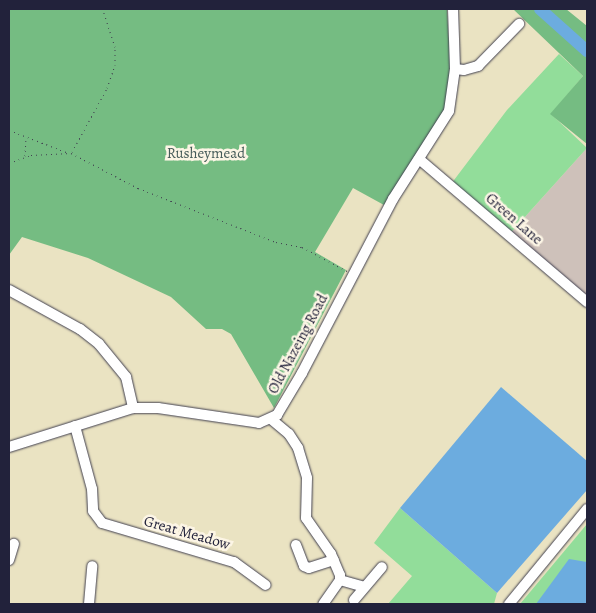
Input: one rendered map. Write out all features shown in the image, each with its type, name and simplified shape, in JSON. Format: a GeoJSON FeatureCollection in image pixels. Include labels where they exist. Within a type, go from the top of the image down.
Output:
{"type":"FeatureCollection","features":[{"type":"Feature","properties":{"kind":"street","name":"Old Nazeing Road"},"geometry":{"type":"LineString","coordinates":[[271,419],[280,410],[302,373],[352,274],[449,112],[455,69],[453,9]]}},
{"type":"Feature","properties":{"kind":"street"},"geometry":{"type":"LineString","coordinates":[[455,69],[478,66],[519,24]]}},
{"type":"Feature","properties":{"kind":"street","name":"Green Lane"},"geometry":{"type":"LineString","coordinates":[[419,160],[587,300]]}},
{"type":"Feature","properties":{"kind":"street"},"geometry":{"type":"LineString","coordinates":[[9,290],[80,329],[99,344],[126,377],[133,408]]}},
{"type":"Feature","properties":{"kind":"street"},"geometry":{"type":"LineString","coordinates":[[10,445],[133,408],[158,408],[247,422],[271,419],[289,434],[298,448],[307,478],[306,518],[334,560],[340,580]]}},
{"type":"Feature","properties":{"kind":"street","name":"Great Meadow"},"geometry":{"type":"LineString","coordinates":[[74,426],[92,489],[95,518],[112,527],[234,562],[266,585]]}},
{"type":"Feature","properties":{"kind":"street"},"geometry":{"type":"LineString","coordinates":[[509,604],[587,509]]}},
{"type":"Feature","properties":{"kind":"street"},"geometry":{"type":"LineString","coordinates":[[9,560],[14,544]]}},
{"type":"Feature","properties":{"kind":"street"},"geometry":{"type":"LineString","coordinates":[[296,545],[304,566],[309,568],[334,560]]}},
{"type":"Feature","properties":{"kind":"street"},"geometry":{"type":"LineString","coordinates":[[90,604],[92,566]]}},
{"type":"Feature","properties":{"kind":"street"},"geometry":{"type":"LineString","coordinates":[[354,600],[382,567]]}},
{"type":"Feature","properties":{"kind":"street"},"geometry":{"type":"LineString","coordinates":[[340,580],[364,587]]}},
{"type":"Feature","properties":{"kind":"street"},"geometry":{"type":"LineString","coordinates":[[323,604],[340,580]]}},
{"type":"Feature","properties":{"kind":"path"},"geometry":{"type":"LineString","coordinates":[[71,153],[107,88],[115,65],[115,47],[102,9]]}},
{"type":"Feature","properties":{"kind":"path"},"geometry":{"type":"LineString","coordinates":[[9,130],[71,153],[138,188],[276,242],[302,247],[352,274]]}},
{"type":"Feature","properties":{"kind":"path"},"geometry":{"type":"LineString","coordinates":[[25,156],[26,137]]}},
{"type":"Feature","properties":{"kind":"path"},"geometry":{"type":"LineString","coordinates":[[9,163],[25,156],[71,153]]}},
{"type":"Feature","properties":{"kind":"shaded area"},"geometry":{"type":"Polygon","coordinates":[[[587,148],[587,307],[506,238],[587,148]]]}},
{"type":"Feature","properties":{"kind":"green space","name":"Rusheymead"},"geometry":{"type":"Polygon","coordinates":[[[9,9],[447,9],[450,59],[449,91],[442,118],[384,205],[353,188],[315,252],[346,270],[274,408],[231,334],[222,329],[206,329],[171,297],[88,258],[22,237],[9,255],[9,9]]]}},
{"type":"Feature","properties":{"kind":"green space"},"geometry":{"type":"Polygon","coordinates":[[[513,9],[566,9],[587,26],[587,144],[550,114],[583,76],[513,9]]]}},
{"type":"Feature","properties":{"kind":"green space"},"geometry":{"type":"Polygon","coordinates":[[[559,54],[583,76],[551,114],[587,148],[506,238],[448,188],[507,110],[559,54]]]}},
{"type":"Feature","properties":{"kind":"green space"},"geometry":{"type":"Polygon","coordinates":[[[400,508],[497,593],[494,604],[388,604],[412,576],[374,543],[400,508]]]}},
{"type":"Feature","properties":{"kind":"green space"},"geometry":{"type":"Polygon","coordinates":[[[587,524],[587,604],[520,604],[587,524]]]}},
{"type":"Feature","properties":{"kind":"water"},"geometry":{"type":"Polygon","coordinates":[[[501,387],[587,461],[587,490],[497,593],[400,508],[501,387]]]}},
{"type":"Feature","properties":{"kind":"water"},"geometry":{"type":"Polygon","coordinates":[[[569,559],[587,562],[587,604],[536,604],[569,559]]]}},
{"type":"Feature","properties":{"kind":"waterway"},"geometry":{"type":"LineString","coordinates":[[540,9],[587,51]]}}]}
